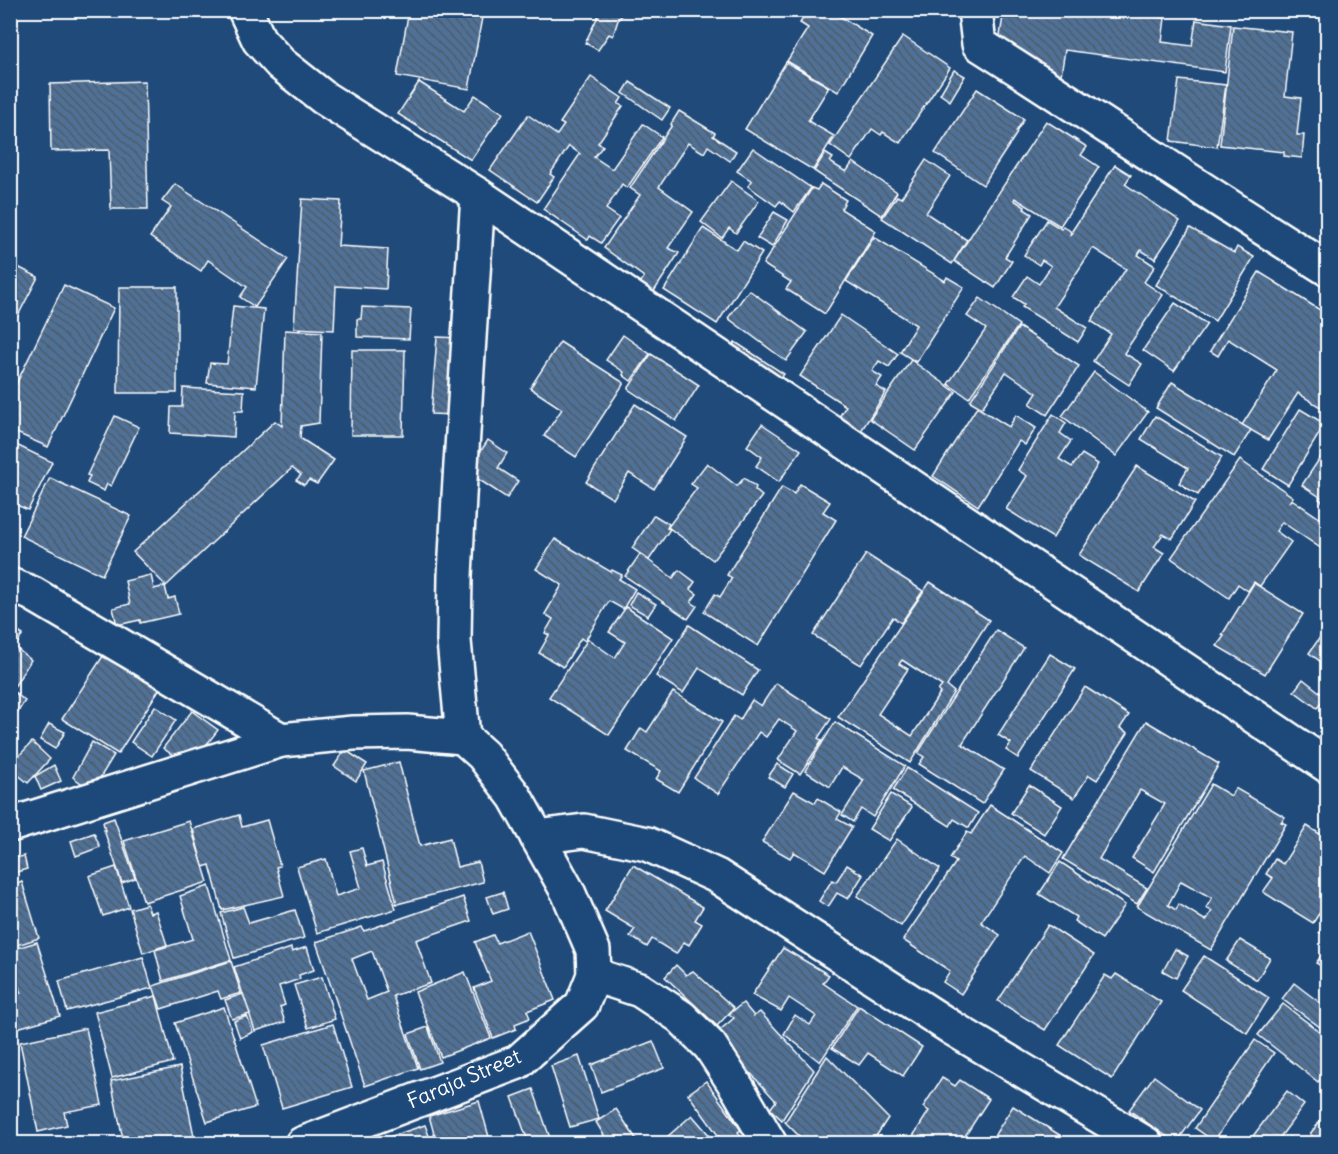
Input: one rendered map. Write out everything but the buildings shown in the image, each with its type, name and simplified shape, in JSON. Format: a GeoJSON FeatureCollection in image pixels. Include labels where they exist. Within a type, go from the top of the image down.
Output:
{"type":"FeatureCollection","features":[{"type":"Feature","properties":{"kind":"street"},"geometry":{"type":"LineString","coordinates":[[245,10],[259,40],[281,64],[324,98],[478,195],[1328,766]]}},
{"type":"Feature","properties":{"kind":"street"},"geometry":{"type":"LineString","coordinates":[[975,10],[979,44],[1328,269]]}},
{"type":"Feature","properties":{"kind":"street"},"geometry":{"type":"LineString","coordinates":[[464,737],[454,641],[455,587],[478,195]]}},
{"type":"Feature","properties":{"kind":"street"},"geometry":{"type":"LineString","coordinates":[[10,585],[31,593],[281,740]]}},
{"type":"Feature","properties":{"kind":"street"},"geometry":{"type":"LineString","coordinates":[[10,825],[281,740],[375,732],[464,737],[483,755],[515,797],[568,892],[593,950],[594,975],[640,990],[681,1017],[710,1046],[771,1143]]}},
{"type":"Feature","properties":{"kind":"street"},"geometry":{"type":"LineString","coordinates":[[537,837],[584,831],[647,844],[717,876],[952,1028],[1146,1143]]}},
{"type":"Feature","properties":{"kind":"street","name":"Faraja Street"},"geometry":{"type":"LineString","coordinates":[[302,1143],[518,1062],[582,1005],[594,975]]}}]}
